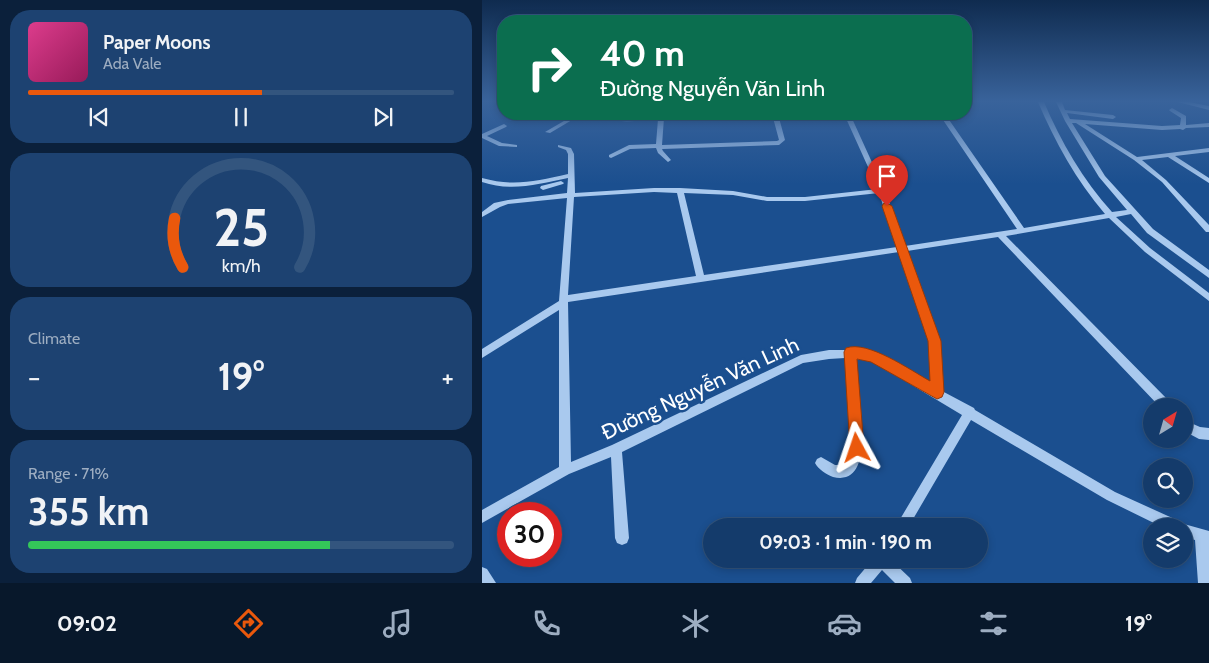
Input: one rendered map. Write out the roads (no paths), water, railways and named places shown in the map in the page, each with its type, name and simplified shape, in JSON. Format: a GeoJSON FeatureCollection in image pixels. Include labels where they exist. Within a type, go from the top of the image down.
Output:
{"type":"FeatureCollection","features":[{"type":"Feature","properties":{"kind":"street"},"geometry":{"type":"LineString","coordinates":[[482,136],[497,129]]}},
{"type":"Feature","properties":{"kind":"street"},"geometry":{"type":"LineString","coordinates":[[548,132],[553,129]]}},
{"type":"Feature","properties":{"kind":"street"},"geometry":{"type":"LineString","coordinates":[[660,129],[660,152],[668,160]]}},
{"type":"Feature","properties":{"kind":"street"},"geometry":{"type":"LineString","coordinates":[[611,156],[629,147],[778,143],[782,140],[779,129]]}},
{"type":"Feature","properties":{"kind":"street"},"geometry":{"type":"LineString","coordinates":[[854,129],[882,191],[934,341],[937,392]]}},
{"type":"Feature","properties":{"kind":"street"},"geometry":{"type":"LineString","coordinates":[[952,129],[1022,231]]}},
{"type":"Feature","properties":{"kind":"street"},"geometry":{"type":"LineString","coordinates":[[1054,129],[1081,178],[1127,232],[1208,298]]}},
{"type":"Feature","properties":{"kind":"street"},"geometry":{"type":"LineString","coordinates":[[1073,129],[1102,177],[1150,231],[1208,275]]}},
{"type":"Feature","properties":{"kind":"street"},"geometry":{"type":"LineString","coordinates":[[1089,129],[1164,181],[1208,230]]}},
{"type":"Feature","properties":{"kind":"street"},"geometry":{"type":"LineString","coordinates":[[482,136],[501,145],[515,146]]}},
{"type":"Feature","properties":{"kind":"street"},"geometry":{"type":"LineString","coordinates":[[560,146],[569,149],[571,154],[571,195],[563,301],[565,470]]}},
{"type":"Feature","properties":{"kind":"street"},"geometry":{"type":"LineString","coordinates":[[1136,160],[1208,150]]}},
{"type":"Feature","properties":{"kind":"street"},"geometry":{"type":"LineString","coordinates":[[1169,155],[1208,181]]}},
{"type":"Feature","properties":{"kind":"street"},"geometry":{"type":"LineString","coordinates":[[482,180],[499,185],[516,185],[571,178]]}},
{"type":"Feature","properties":{"kind":"street"},"geometry":{"type":"LineString","coordinates":[[543,188],[571,178]]}},
{"type":"Feature","properties":{"kind":"street"},"geometry":{"type":"LineString","coordinates":[[484,211],[508,202],[571,195],[680,190],[732,193],[767,199],[805,199],[882,191]]}},
{"type":"Feature","properties":{"kind":"street"},"geometry":{"type":"LineString","coordinates":[[680,190],[701,279]]}},
{"type":"Feature","properties":{"kind":"street"},"geometry":{"type":"LineString","coordinates":[[482,354],[563,301],[1022,231],[1133,211]]}},
{"type":"Feature","properties":{"kind":"street"},"geometry":{"type":"LineString","coordinates":[[1000,234],[1158,398]]}},
{"type":"Feature","properties":{"kind":"street"},"geometry":{"type":"LineString","coordinates":[[821,463],[834,471],[846,471],[852,465],[857,448],[850,352]]}},
{"type":"Feature","properties":{"kind":"street","name":"Đường Nguyễn Văn Linh"},"geometry":{"type":"LineString","coordinates":[[482,517],[565,470],[616,449],[801,359],[850,352],[874,356],[1111,496],[1157,518]]}},
{"type":"Feature","properties":{"kind":"street"},"geometry":{"type":"LineString","coordinates":[[907,518],[970,412]]}},
{"type":"Feature","properties":{"kind":"street"},"geometry":{"type":"LineString","coordinates":[[1193,430],[1208,434]]}},
{"type":"Feature","properties":{"kind":"street"},"geometry":{"type":"LineString","coordinates":[[616,449],[622,538]]}},
{"type":"Feature","properties":{"kind":"street"},"geometry":{"type":"LineString","coordinates":[[1193,533],[1205,537],[1205,583]]}},
{"type":"Feature","properties":{"kind":"street"},"geometry":{"type":"LineString","coordinates":[[862,583],[874,568]]}},
{"type":"Feature","properties":{"kind":"street"},"geometry":{"type":"LineString","coordinates":[[891,568],[905,583]]}},
{"type":"Feature","properties":{"kind":"street"},"geometry":{"type":"LineString","coordinates":[[482,574],[489,583]]}}]}
